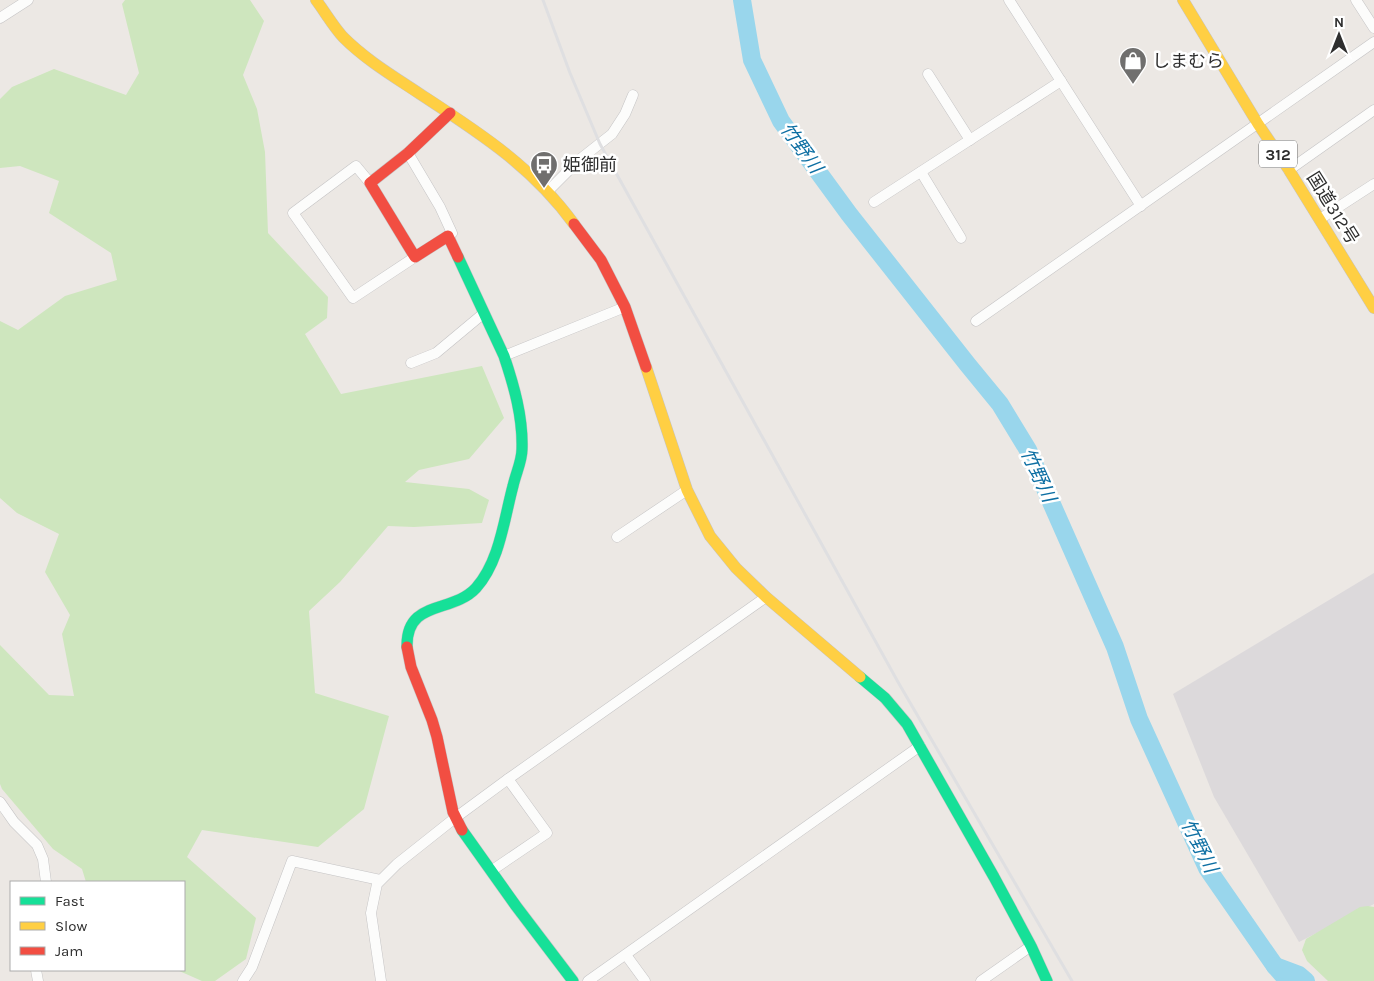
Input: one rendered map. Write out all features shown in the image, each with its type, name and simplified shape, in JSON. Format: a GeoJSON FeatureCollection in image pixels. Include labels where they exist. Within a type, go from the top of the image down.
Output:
{"type":"FeatureCollection","features":[{"type":"Feature","properties":{"kind":"main road"},"geometry":{"type":"LineString","coordinates":[[316,0],[342,36],[369,60],[488,139],[519,164],[548,191],[601,260],[625,307],[654,387],[686,490],[710,536],[736,568],[885,698],[906,724],[994,877],[1031,946],[1047,981]]}},
{"type":"Feature","properties":{"kind":"main road","name":"国道312号"},"geometry":{"type":"LineString","coordinates":[[1186,1],[1258,124],[1290,170],[1374,308]]}},
{"type":"Feature","properties":{"kind":"main road"},"geometry":{"type":"LineString","coordinates":[[450,114],[408,153],[370,183],[415,257],[448,236],[504,356],[516,392],[522,451],[491,563],[476,588],[465,597],[430,608],[412,623],[408,633],[407,645],[409,660],[434,728],[455,818],[491,871],[572,981]]}},
{"type":"Feature","properties":{"kind":"street"},"geometry":{"type":"LineString","coordinates":[[0,18],[28,0]]}},
{"type":"Feature","properties":{"kind":"street"},"geometry":{"type":"LineString","coordinates":[[1009,0],[1141,206]]}},
{"type":"Feature","properties":{"kind":"street"},"geometry":{"type":"LineString","coordinates":[[1356,0],[1374,28]]}},
{"type":"Feature","properties":{"kind":"street"},"geometry":{"type":"LineString","coordinates":[[976,321],[1374,42]]}},
{"type":"Feature","properties":{"kind":"street"},"geometry":{"type":"LineString","coordinates":[[928,74],[970,140]]}},
{"type":"Feature","properties":{"kind":"street"},"geometry":{"type":"LineString","coordinates":[[874,202],[1061,81]]}},
{"type":"Feature","properties":{"kind":"street"},"geometry":{"type":"LineString","coordinates":[[548,191],[579,160],[612,134],[625,114],[633,95]]}},
{"type":"Feature","properties":{"kind":"street"},"geometry":{"type":"LineString","coordinates":[[1290,170],[1374,110]]}},
{"type":"Feature","properties":{"kind":"street"},"geometry":{"type":"LineString","coordinates":[[408,153],[440,207],[452,233],[448,236]]}},
{"type":"Feature","properties":{"kind":"street"},"geometry":{"type":"LineString","coordinates":[[370,183],[356,166],[293,213],[353,298],[415,257]]}},
{"type":"Feature","properties":{"kind":"street"},"geometry":{"type":"LineString","coordinates":[[921,172],[961,238]]}},
{"type":"Feature","properties":{"kind":"street"},"geometry":{"type":"LineString","coordinates":[[1320,219],[1374,184]]}},
{"type":"Feature","properties":{"kind":"street"},"geometry":{"type":"LineString","coordinates":[[504,356],[625,307]]}},
{"type":"Feature","properties":{"kind":"street"},"geometry":{"type":"LineString","coordinates":[[411,363],[436,353],[484,313]]}},
{"type":"Feature","properties":{"kind":"street"},"geometry":{"type":"LineString","coordinates":[[617,537],[686,490]]}},
{"type":"Feature","properties":{"kind":"street"},"geometry":{"type":"LineString","coordinates":[[381,981],[371,914],[377,884],[380,880],[397,864],[455,818],[508,779],[766,596]]}},
{"type":"Feature","properties":{"kind":"street"},"geometry":{"type":"LineString","coordinates":[[588,981],[920,746]]}},
{"type":"Feature","properties":{"kind":"street"},"geometry":{"type":"LineString","coordinates":[[491,871],[547,833],[508,779]]}},
{"type":"Feature","properties":{"kind":"street"},"geometry":{"type":"LineString","coordinates":[[0,802],[14,822],[37,845],[44,859],[46,881]]}},
{"type":"Feature","properties":{"kind":"street"},"geometry":{"type":"LineString","coordinates":[[243,981],[252,966],[292,861],[380,880]]}},
{"type":"Feature","properties":{"kind":"street"},"geometry":{"type":"LineString","coordinates":[[982,981],[1031,946]]}},
{"type":"Feature","properties":{"kind":"street"},"geometry":{"type":"LineString","coordinates":[[626,955],[646,981]]}},
{"type":"Feature","properties":{"kind":"shaded area"},"geometry":{"type":"Polygon","coordinates":[[[1374,573],[1374,904],[1299,942],[1214,797],[1173,694],[1374,573]]]}},
{"type":"Feature","properties":{"kind":"green space"},"geometry":{"type":"Polygon","coordinates":[[[125,0],[250,0],[264,21],[243,75],[257,109],[265,152],[268,233],[328,297],[327,318],[305,334],[341,394],[482,366],[504,418],[469,459],[419,470],[405,482],[469,489],[489,500],[482,523],[414,527],[388,526],[340,582],[309,611],[315,693],[389,716],[364,809],[318,847],[202,830],[187,857],[256,918],[246,959],[215,981],[202,981],[179,971],[185,971],[185,881],[86,881],[82,869],[53,849],[2,789],[0,784],[0,645],[49,695],[74,696],[62,634],[70,615],[45,572],[59,534],[17,513],[0,498],[0,321],[18,330],[65,296],[117,280],[111,253],[49,213],[59,181],[20,166],[0,168],[0,99],[12,87],[54,69],[126,95],[139,73],[122,4],[125,0]]]}},
{"type":"Feature","properties":{"kind":"green space"},"geometry":{"type":"Polygon","coordinates":[[[1360,907],[1374,907],[1374,981],[1328,981],[1307,961],[1302,950],[1306,939],[1360,907]]]}},
{"type":"Feature","properties":{"kind":"waterway","name":"竹野川"},"geometry":{"type":"LineString","coordinates":[[742,0],[752,60],[781,121],[849,214],[1000,404],[1028,450],[1115,647],[1139,719],[1207,868],[1275,966],[1288,981]]}},
{"type":"Feature","properties":{"kind":"waterway"},"geometry":{"type":"LineString","coordinates":[[1275,966],[1299,975],[1306,981]]}},
{"type":"Feature","properties":{"kind":"railway"},"geometry":{"type":"LineString","coordinates":[[543,0],[570,73],[600,144],[898,682],[1072,981]]}},
{"type":"Feature","properties":{"kind":"traffic: fast"},"geometry":{"type":"LineString","coordinates":[[407,647],[409,632],[414,621],[432,609],[466,596],[476,588],[484,577],[496,553],[522,454],[519,413],[508,367],[458,257]]}},
{"type":"Feature","properties":{"kind":"traffic: fast"},"geometry":{"type":"LineString","coordinates":[[860,677],[885,698],[907,724],[994,877],[1031,946],[1047,981]]}},
{"type":"Feature","properties":{"kind":"traffic: fast"},"geometry":{"type":"LineString","coordinates":[[462,830],[516,906],[573,981]]}},
{"type":"Feature","properties":{"kind":"traffic: slow"},"geometry":{"type":"LineString","coordinates":[[316,0],[339,33],[361,53],[463,122],[522,167],[558,203],[574,224]]}},
{"type":"Feature","properties":{"kind":"traffic: slow"},"geometry":{"type":"LineString","coordinates":[[1183,0],[1258,124],[1289,170],[1374,308]]}},
{"type":"Feature","properties":{"kind":"traffic: slow"},"geometry":{"type":"LineString","coordinates":[[646,367],[687,490],[710,536],[736,568],[766,597],[860,677]]}},
{"type":"Feature","properties":{"kind":"traffic: jam"},"geometry":{"type":"LineString","coordinates":[[450,113],[408,153],[370,183],[415,257],[448,236],[458,257]]}},
{"type":"Feature","properties":{"kind":"traffic: jam"},"geometry":{"type":"LineString","coordinates":[[574,224],[601,260],[625,307],[646,367]]}},
{"type":"Feature","properties":{"kind":"traffic: jam"},"geometry":{"type":"LineString","coordinates":[[407,647],[411,667],[437,737],[453,812],[462,830]]}},
{"type":"Feature","properties":{"kind":"place","name":"しまむら"},"geometry":{"type":"Point","coordinates":[1133,85]}},
{"type":"Feature","properties":{"kind":"place","name":"姫御前"},"geometry":{"type":"Point","coordinates":[544,189]}}]}
